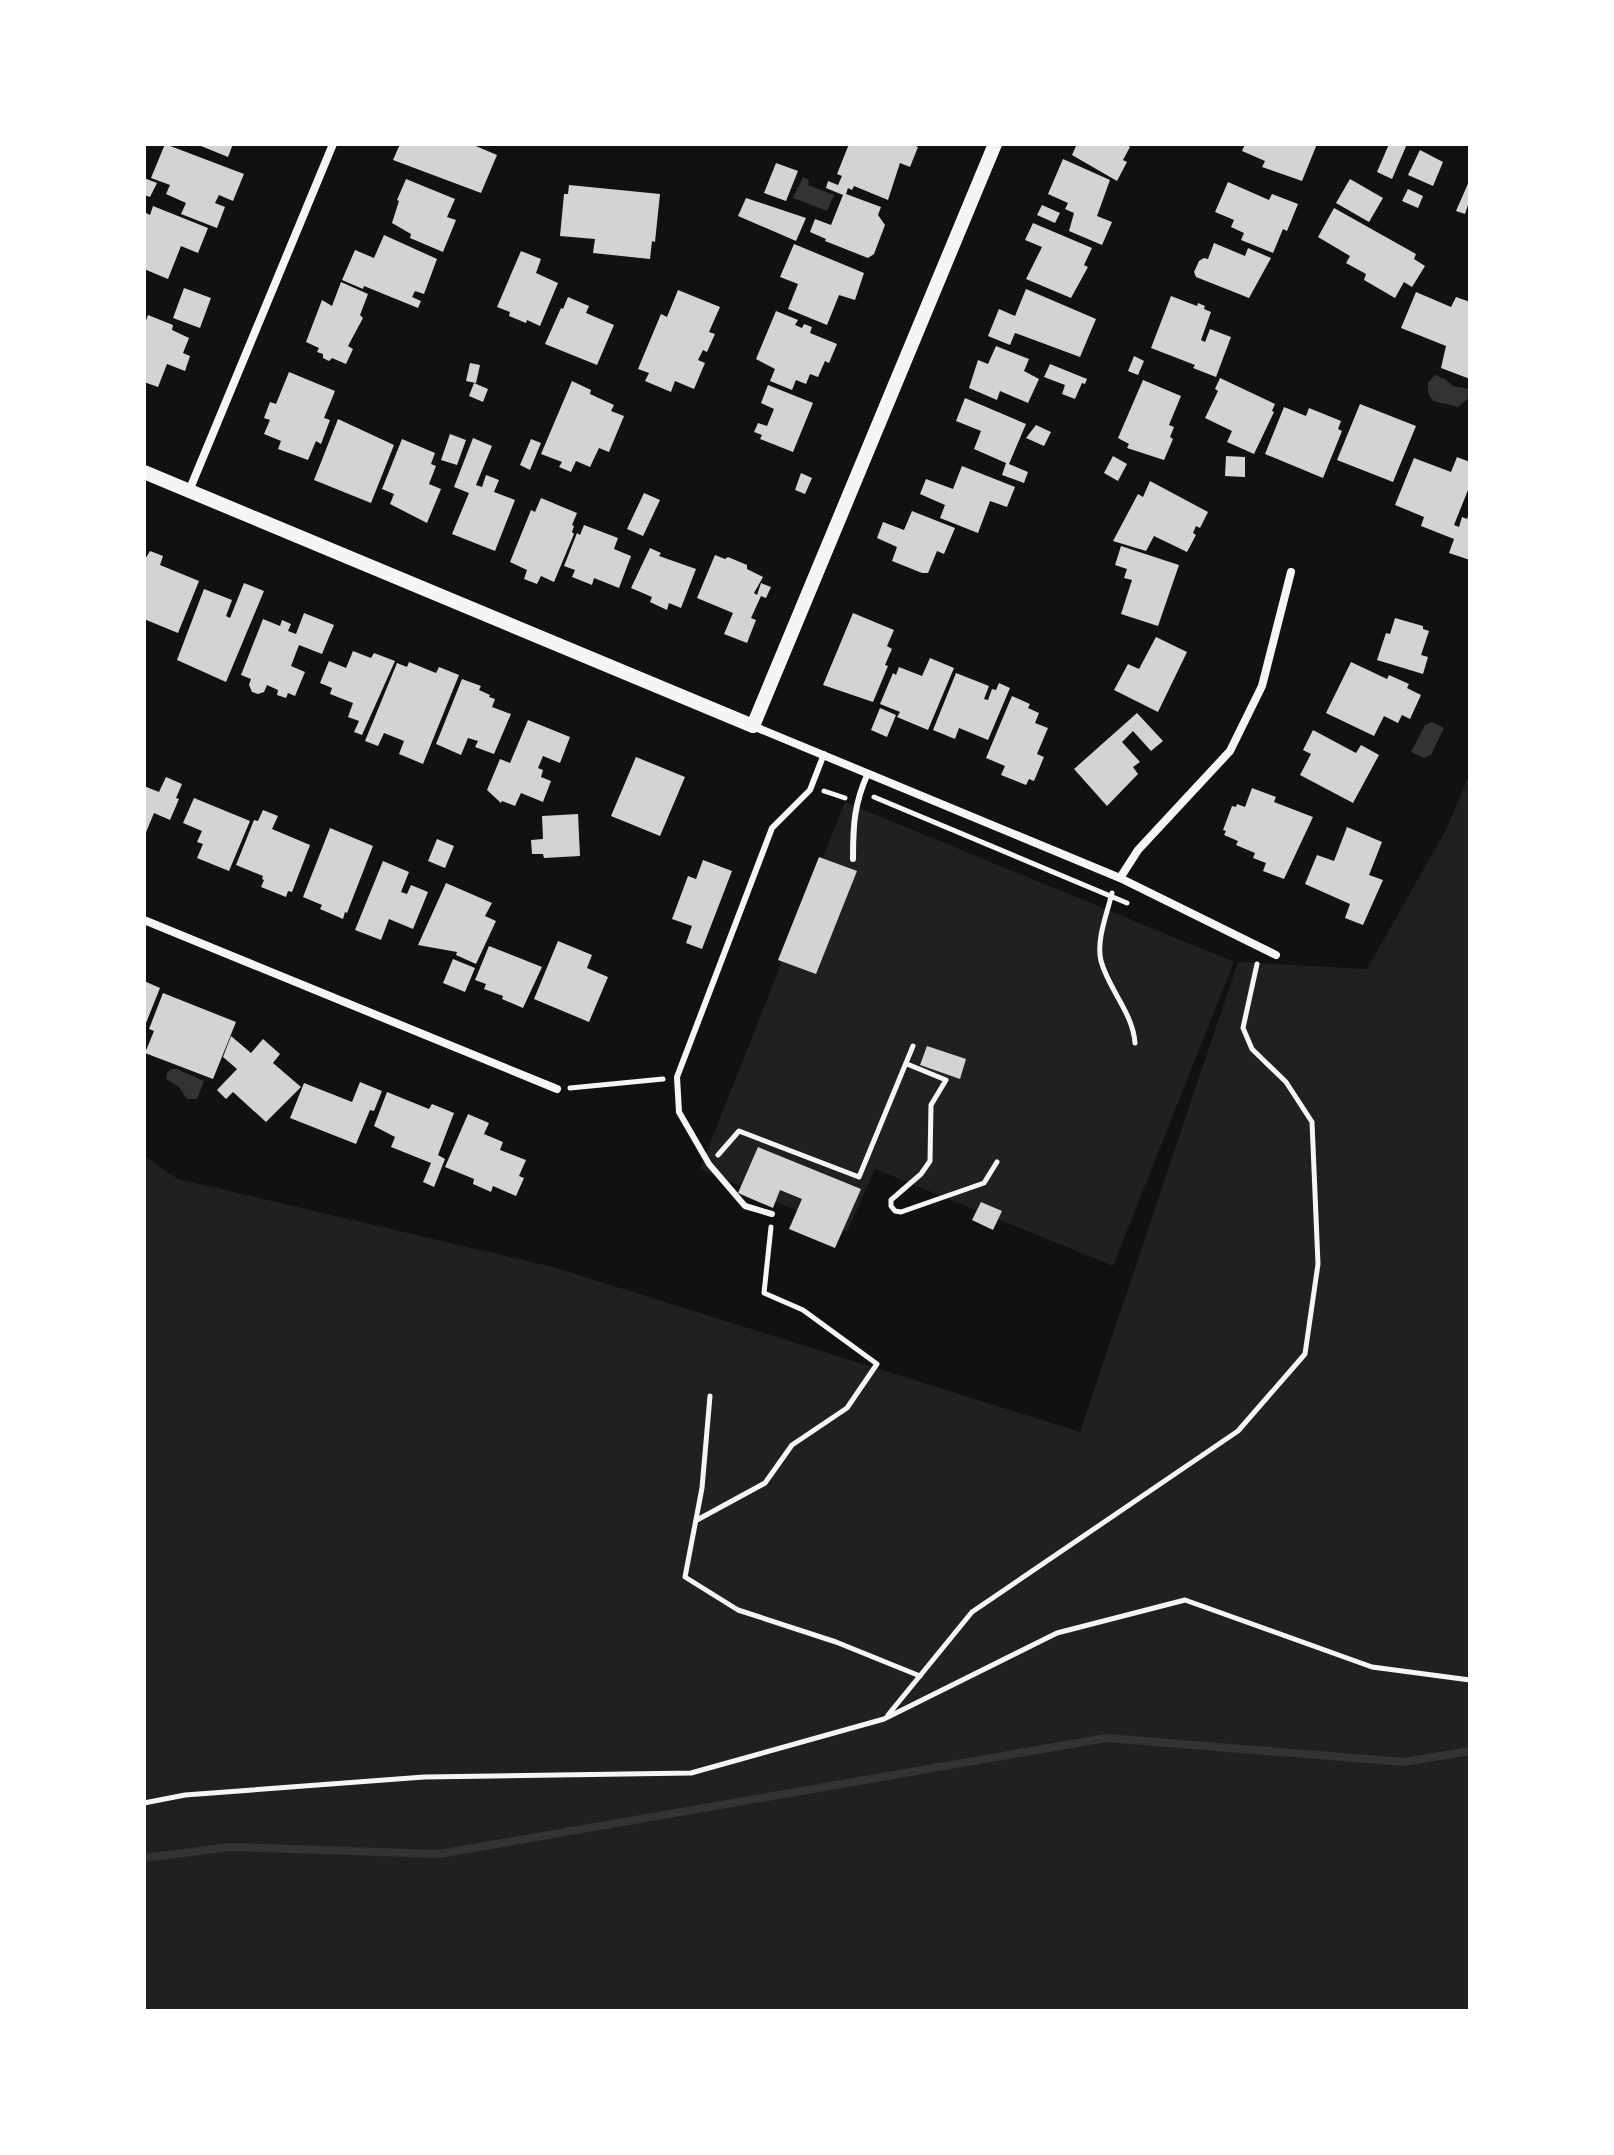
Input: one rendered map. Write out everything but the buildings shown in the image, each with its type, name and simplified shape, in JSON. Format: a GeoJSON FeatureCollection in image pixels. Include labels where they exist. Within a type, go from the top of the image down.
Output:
{"type":"FeatureCollection","features":[{"type":"Feature","properties":{"kind":"street"},"geometry":{"type":"LineString","coordinates":[[189,491],[333,144]]}},
{"type":"Feature","properties":{"kind":"street"},"geometry":{"type":"LineString","coordinates":[[753,726],[995,144]]}},
{"type":"Feature","properties":{"kind":"street"},"geometry":{"type":"LineString","coordinates":[[144,472],[1118,877],[1276,955]]}},
{"type":"Feature","properties":{"kind":"street"},"geometry":{"type":"LineString","coordinates":[[1118,877],[1138,850],[1230,751],[1262,686],[1291,572]]}},
{"type":"Feature","properties":{"kind":"street"},"geometry":{"type":"LineString","coordinates":[[144,920],[557,1089]]}},
{"type":"Feature","properties":{"kind":"lane"},"geometry":{"type":"LineString","coordinates":[[772,1214],[745,1206],[709,1164],[679,1112],[677,1077],[772,828],[812,786],[824,754]]}},
{"type":"Feature","properties":{"kind":"lane"},"geometry":{"type":"LineString","coordinates":[[853,859],[857,798],[868,773]]}},
{"type":"Feature","properties":{"kind":"path"},"geometry":{"type":"LineString","coordinates":[[812,786],[848,799],[870,796],[1136,906]]}},
{"type":"Feature","properties":{"kind":"path"},"geometry":{"type":"LineString","coordinates":[[1118,877],[1100,946],[1101,962],[1135,1030],[1135,1043]]}},
{"type":"Feature","properties":{"kind":"path"},"geometry":{"type":"LineString","coordinates":[[884,1719],[972,1612],[1238,1431],[1305,1354],[1318,1264],[1312,1122],[1286,1082],[1252,1049],[1243,1028],[1261,947]]}},
{"type":"Feature","properties":{"kind":"path"},"geometry":{"type":"LineString","coordinates":[[709,1164],[739,1131],[859,1177],[913,1046]]}},
{"type":"Feature","properties":{"kind":"path"},"geometry":{"type":"LineString","coordinates":[[907,1064],[946,1080],[931,1105],[930,1161],[921,1174],[891,1200],[895,1211],[901,1212],[984,1183],[997,1162]]}},
{"type":"Feature","properties":{"kind":"path"},"geometry":{"type":"LineString","coordinates":[[557,1089],[677,1077]]}},
{"type":"Feature","properties":{"kind":"path"},"geometry":{"type":"LineString","coordinates":[[697,1520],[765,1483],[792,1445],[847,1408],[877,1364],[803,1310],[764,1293],[772,1214]]}},
{"type":"Feature","properties":{"kind":"path"},"geometry":{"type":"LineString","coordinates":[[710,1396],[697,1520],[685,1577],[738,1610],[836,1642],[920,1676]]}},
{"type":"Feature","properties":{"kind":"path"},"geometry":{"type":"LineString","coordinates":[[144,1803],[185,1795],[424,1777],[691,1773],[884,1719],[1057,1633],[1185,1600],[1372,1667],[1470,1680]]}},
{"type":"Feature","properties":{"kind":"shaded area"},"geometry":{"type":"Polygon","coordinates":[[[803,177],[809,180],[808,185],[834,195],[827,211],[793,198],[803,177]]]}},
{"type":"Feature","properties":{"kind":"shaded area"},"geometry":{"type":"Polygon","coordinates":[[[1435,375],[1453,386],[1468,389],[1470,397],[1458,407],[1433,401],[1428,393],[1428,383],[1435,375]]]}},
{"type":"Feature","properties":{"kind":"shaded area"},"geometry":{"type":"Polygon","coordinates":[[[1432,722],[1444,728],[1431,755],[1424,758],[1411,752],[1425,725],[1432,722]]]}},
{"type":"Feature","properties":{"kind":"shaded area"},"geometry":{"type":"Polygon","coordinates":[[[1470,773],[1470,2011],[144,2011],[144,1156],[178,1179],[553,1267],[1080,1432],[1238,962],[1367,969],[1447,828],[1470,773]]]}},
{"type":"Feature","properties":{"kind":"shaded area"},"geometry":{"type":"Polygon","coordinates":[[[845,802],[1234,962],[1113,1266],[875,1169],[847,1232],[700,1169],[845,802]]]}},
{"type":"Feature","properties":{"kind":"shaded area"},"geometry":{"type":"Polygon","coordinates":[[[171,1069],[204,1081],[197,1099],[187,1099],[179,1087],[166,1079],[171,1069]]]}},
{"type":"Feature","properties":{"kind":"waterway"},"geometry":{"type":"LineString","coordinates":[[144,1858],[230,1847],[439,1854],[1106,1738],[1404,1762],[1470,1751]]}}]}
